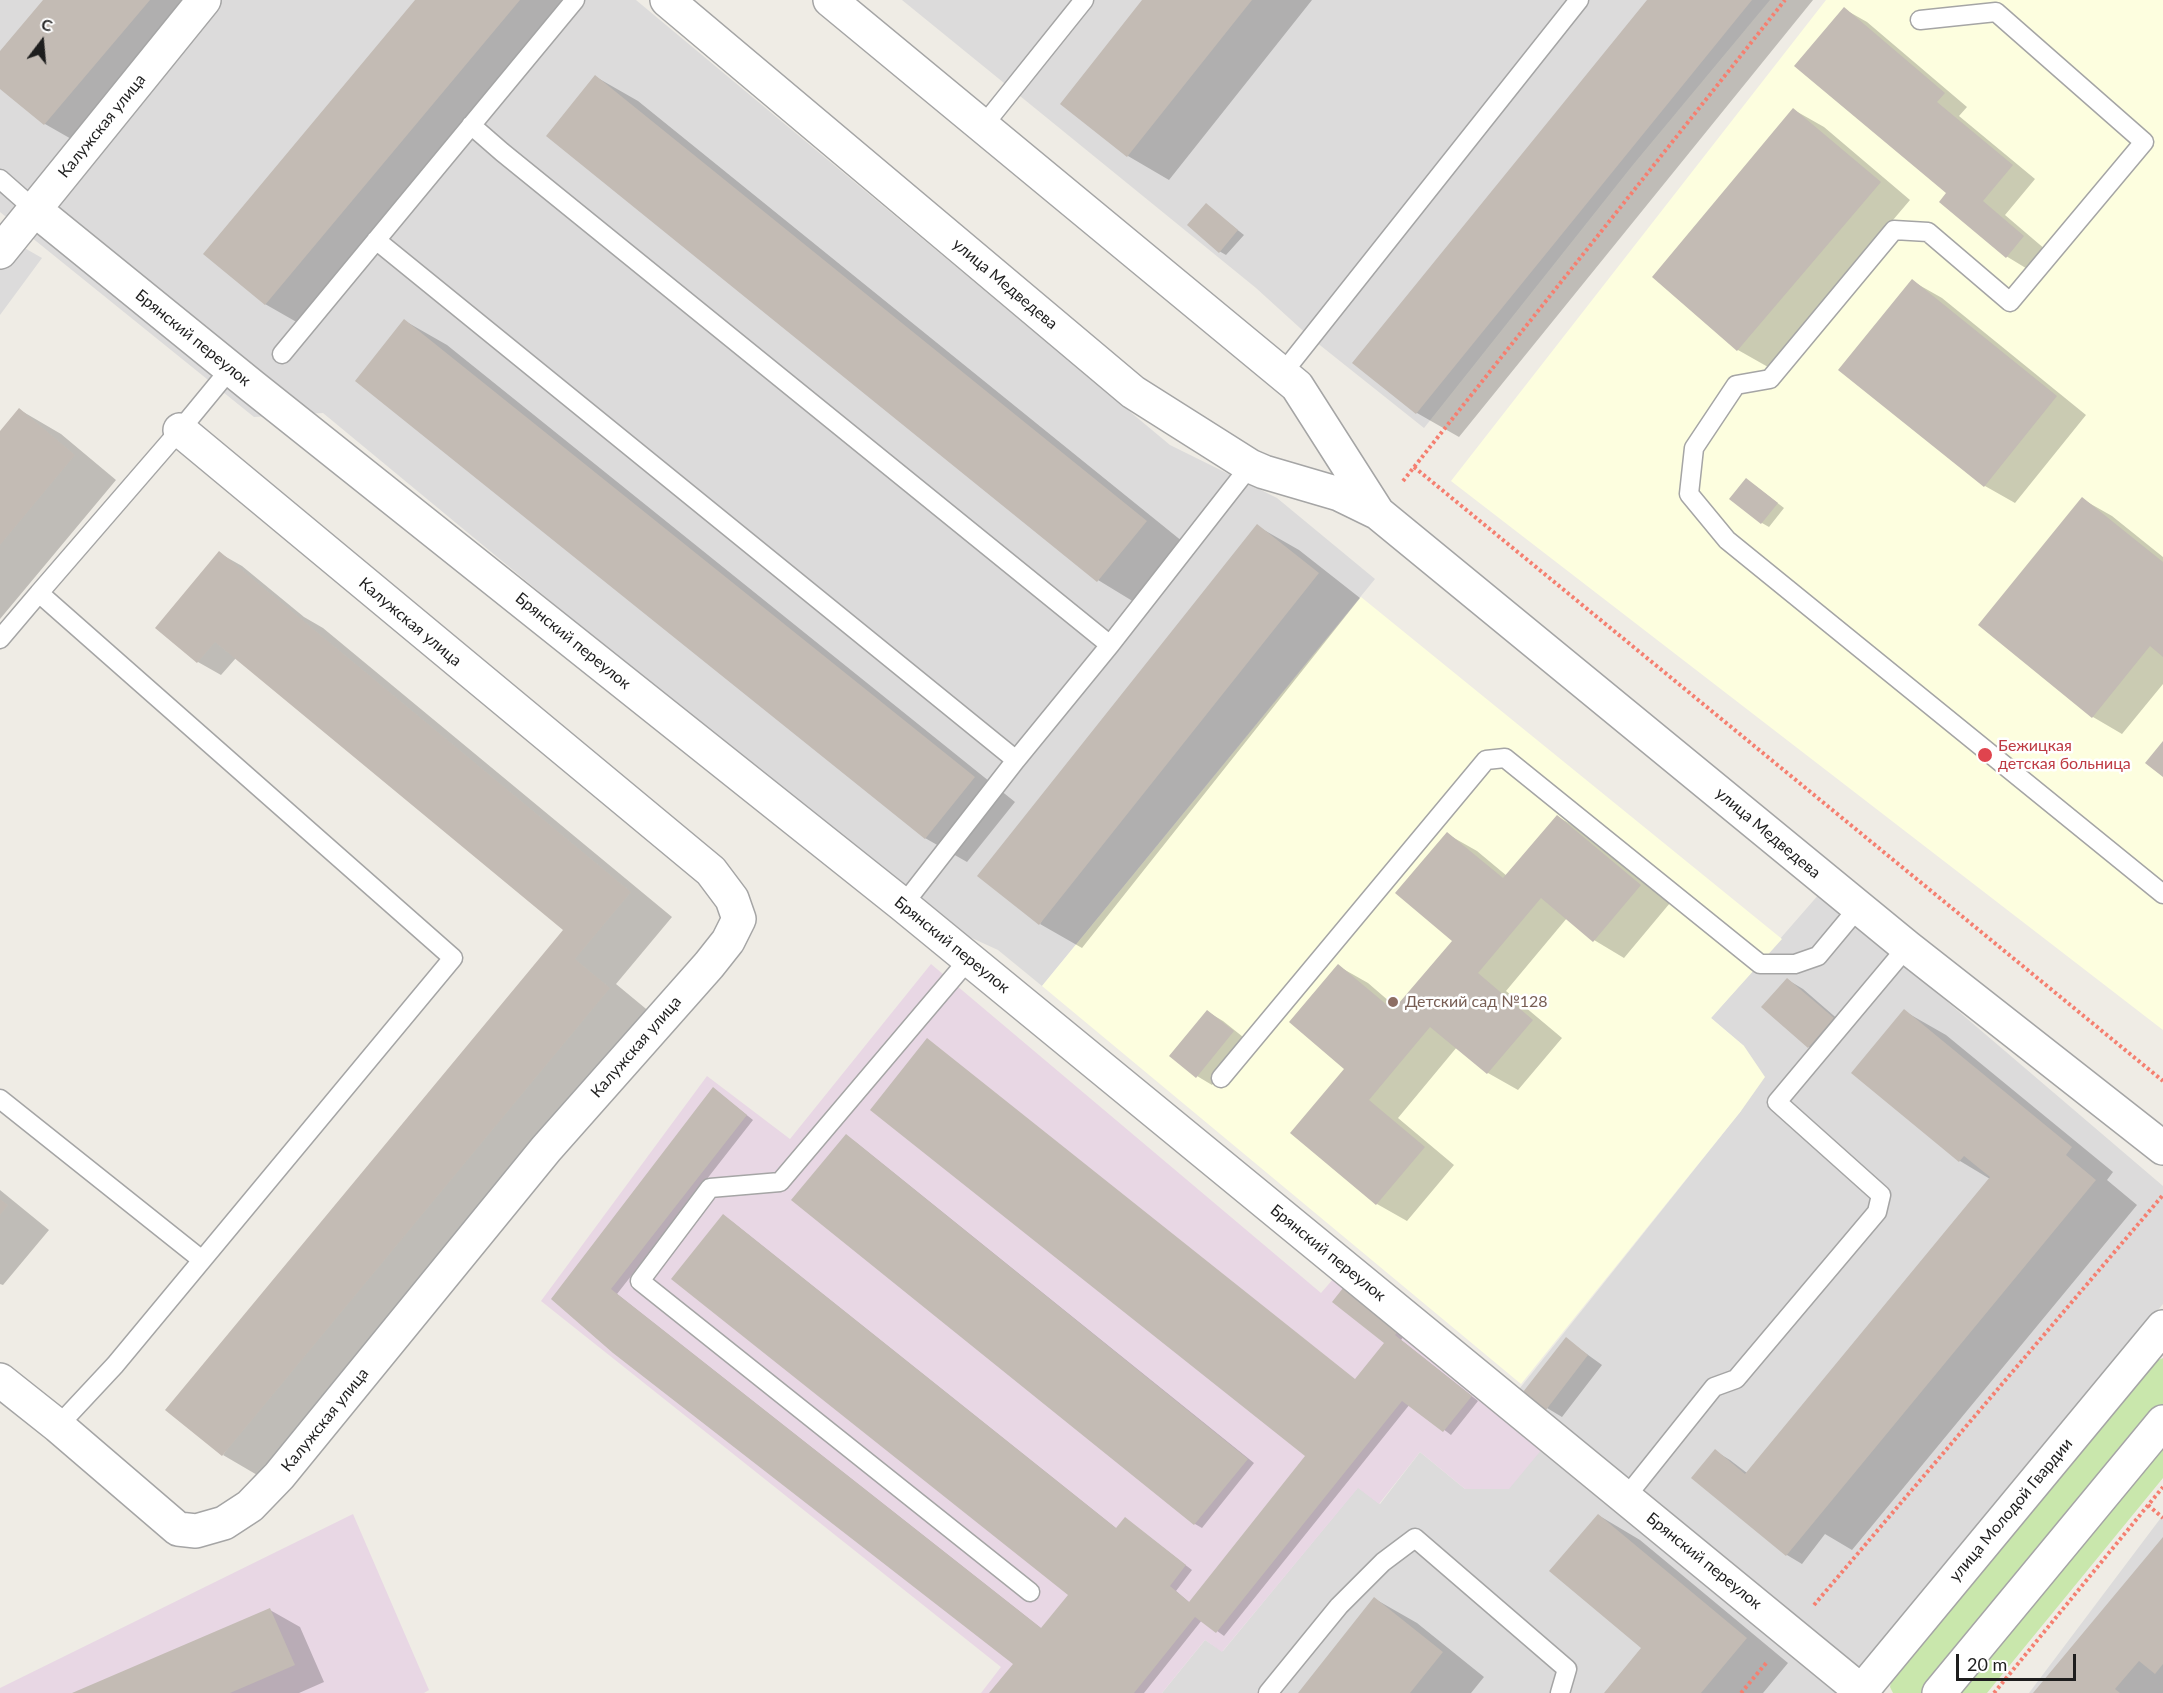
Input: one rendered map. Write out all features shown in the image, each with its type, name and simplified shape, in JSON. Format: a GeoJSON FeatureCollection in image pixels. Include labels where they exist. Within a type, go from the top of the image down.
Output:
{"type":"FeatureCollection","features":[{"type":"Feature","properties":{"kind":"street","name":"Калужская улица"},"geometry":{"type":"LineString","coordinates":[[0,252],[204,0]]}},
{"type":"Feature","properties":{"kind":"street","name":"улица Медведева"},"geometry":{"type":"LineString","coordinates":[[667,0],[1133,392],[1250,466],[1339,494],[1378,513],[1906,947],[2163,1148]]}},
{"type":"Feature","properties":{"kind":"street","name":"улица Медведева"},"geometry":{"type":"LineString","coordinates":[[830,0],[1297,386],[1378,513]]}},
{"type":"Feature","properties":{"kind":"street","name":"Брянский переулок"},"geometry":{"type":"LineString","coordinates":[[34,209],[903,905],[1861,1692]]}},
{"type":"Feature","properties":{"kind":"street","name":"Калужская улица"},"geometry":{"type":"LineString","coordinates":[[0,1380],[58,1426],[178,1530],[196,1531],[224,1522],[250,1506],[279,1476],[546,1149],[709,965],[728,941],[739,919],[732,899],[711,871],[180,430]]}},
{"type":"Feature","properties":{"kind":"street","name":"улица Молодой Гвардии"},"geometry":{"type":"LineString","coordinates":[[1861,1692],[2163,1327]]}},
{"type":"Feature","properties":{"kind":"street"},"geometry":{"type":"LineString","coordinates":[[1939,1693],[2163,1422]]}},
{"type":"Feature","properties":{"kind":"lane"},"geometry":{"type":"LineString","coordinates":[[282,354],[574,0]]}},
{"type":"Feature","properties":{"kind":"lane"},"geometry":{"type":"LineString","coordinates":[[983,126],[1084,0]]}},
{"type":"Feature","properties":{"kind":"lane"},"geometry":{"type":"LineString","coordinates":[[1282,374],[1579,0]]}},
{"type":"Feature","properties":{"kind":"lane"},"geometry":{"type":"LineString","coordinates":[[1920,20],[1996,12],[2144,142],[2010,302],[1928,232],[1894,230],[1770,379],[1736,385],[1694,448],[1689,494],[1727,540],[2163,894]]}},
{"type":"Feature","properties":{"kind":"lane"},"geometry":{"type":"LineString","coordinates":[[471,125],[501,152],[1110,645]]}},
{"type":"Feature","properties":{"kind":"lane"},"geometry":{"type":"LineString","coordinates":[[0,179],[34,209]]}},
{"type":"Feature","properties":{"kind":"lane"},"geometry":{"type":"LineString","coordinates":[[376,240],[1016,760]]}},
{"type":"Feature","properties":{"kind":"lane"},"geometry":{"type":"LineString","coordinates":[[0,639],[231,368]]}},
{"type":"Feature","properties":{"kind":"lane"},"geometry":{"type":"LineString","coordinates":[[903,905],[1250,466]]}},
{"type":"Feature","properties":{"kind":"lane"},"geometry":{"type":"LineString","coordinates":[[39,593],[453,958],[115,1365],[58,1426]]}},
{"type":"Feature","properties":{"kind":"lane"},"geometry":{"type":"LineString","coordinates":[[1221,1078],[1486,760],[1505,758],[1760,964],[1795,963],[1818,956],[1858,908]]}},
{"type":"Feature","properties":{"kind":"lane"},"geometry":{"type":"LineString","coordinates":[[1626,1497],[1714,1387],[1736,1378],[1877,1212],[1881,1195],[1777,1102],[1906,947]]}},
{"type":"Feature","properties":{"kind":"lane"},"geometry":{"type":"LineString","coordinates":[[969,959],[780,1182],[711,1188],[640,1281],[1030,1592]]}},
{"type":"Feature","properties":{"kind":"lane"},"geometry":{"type":"LineString","coordinates":[[0,1100],[202,1260]]}},
{"type":"Feature","properties":{"kind":"lane"},"geometry":{"type":"LineString","coordinates":[[1268,1693],[1339,1606],[1383,1562],[1414,1538],[1567,1669],[1560,1693]]}},
{"type":"Feature","properties":{"kind":"path"},"geometry":{"type":"LineString","coordinates":[[1378,513],[1785,0]]}},
{"type":"Feature","properties":{"kind":"path"},"geometry":{"type":"LineString","coordinates":[[1414,467],[2163,1081]]}},
{"type":"Feature","properties":{"kind":"path"},"geometry":{"type":"LineString","coordinates":[[1741,1693],[2163,1195]]}},
{"type":"Feature","properties":{"kind":"path"},"geometry":{"type":"LineString","coordinates":[[1994,1693],[2163,1487]]}},
{"type":"Feature","properties":{"kind":"path"},"geometry":{"type":"LineString","coordinates":[[2148,1505],[2163,1518]]}},
{"type":"Feature","properties":{"kind":"shaded area"},"geometry":{"type":"Polygon","coordinates":[[[0,0],[636,0],[1170,445],[1277,498],[1375,579],[1042,986],[998,950],[941,924],[323,413],[254,417],[0,212],[0,0]]]}},
{"type":"Feature","properties":{"kind":"shaded area"},"geometry":{"type":"Polygon","coordinates":[[[902,0],[1770,0],[1632,166],[1424,428],[1311,338],[1256,288],[902,0]]]}},
{"type":"Feature","properties":{"kind":"shaded area","name":"Бежицкая детская больница"},"geometry":{"type":"Polygon","coordinates":[[[1826,0],[2163,0],[2163,1030],[1451,481],[1826,0]]]}},
{"type":"Feature","properties":{"kind":"shaded area"},"geometry":{"type":"Polygon","coordinates":[[[0,234],[42,258],[0,315],[0,234]]]}},
{"type":"Feature","properties":{"kind":"shaded area","name":"Детский сад №128"},"geometry":{"type":"Polygon","coordinates":[[[1361,597],[1782,939],[1711,1018],[1744,1046],[1765,1077],[1741,1111],[1521,1384],[1042,986],[1361,597]]]}},
{"type":"Feature","properties":{"kind":"shaded area"},"geometry":{"type":"Polygon","coordinates":[[[1820,893],[2163,1186],[2163,1304],[1837,1693],[1162,1693],[1205,1640],[1223,1651],[1358,1487],[1380,1504],[1420,1452],[1465,1489],[1500,1413],[1741,1111],[1744,1046],[1711,1018],[1820,893]]]}},
{"type":"Feature","properties":{"kind":"shaded area"},"geometry":{"type":"Polygon","coordinates":[[[931,964],[1321,1293],[1340,1271],[1543,1448],[1509,1489],[1465,1489],[1420,1452],[1379,1504],[1358,1488],[1222,1652],[1205,1640],[1162,1693],[981,1693],[1001,1667],[541,1301],[707,1076],[790,1139],[931,964]]]}},
{"type":"Feature","properties":{"kind":"shaded area"},"geometry":{"type":"Polygon","coordinates":[[[353,1514],[429,1690],[424,1693],[0,1693],[0,1688],[353,1514]]]}},
{"type":"Feature","properties":{"kind":"shaded area"},"geometry":{"type":"Polygon","coordinates":[[[2163,1515],[2163,1693],[2029,1693],[2163,1515]]]}},
{"type":"Feature","properties":{"kind":"green space"},"geometry":{"type":"Polygon","coordinates":[[[2163,1358],[2163,1404],[1923,1693],[1893,1693],[1890,1687],[1892,1677],[2151,1363],[2163,1358]]]}},
{"type":"Feature","properties":{"kind":"green space"},"geometry":{"type":"Polygon","coordinates":[[[2163,1435],[2163,1478],[1987,1693],[1950,1693],[2163,1435]]]}},
{"type":"Feature","properties":{"kind":"building"},"geometry":{"type":"Polygon","coordinates":[[[43,0],[150,0],[44,125],[0,89],[0,51],[43,0]]]}},
{"type":"Feature","properties":{"kind":"building"},"geometry":{"type":"Polygon","coordinates":[[[415,0],[520,0],[265,305],[203,254],[415,0]]]}},
{"type":"Feature","properties":{"kind":"building"},"geometry":{"type":"Polygon","coordinates":[[[1142,0],[1252,0],[1127,157],[1060,104],[1142,0]]]}},
{"type":"Feature","properties":{"kind":"building"},"geometry":{"type":"Polygon","coordinates":[[[1647,0],[1752,0],[1416,414],[1352,363],[1647,0]]]}},
{"type":"Feature","properties":{"kind":"building"},"geometry":{"type":"Polygon","coordinates":[[[1844,7],[1945,93],[1937,102],[2013,165],[1983,201],[2024,236],[2006,258],[1939,202],[1946,193],[1794,66],[1844,7]]]}},
{"type":"Feature","properties":{"kind":"building"},"geometry":{"type":"Polygon","coordinates":[[[595,75],[1147,521],[1097,582],[546,136],[595,75]]]}},
{"type":"Feature","properties":{"kind":"building"},"geometry":{"type":"Polygon","coordinates":[[[1793,108],[1881,182],[1737,351],[1652,277],[1793,108]]]}},
{"type":"Feature","properties":{"kind":"building"},"geometry":{"type":"Polygon","coordinates":[[[1206,203],[1238,230],[1219,253],[1187,225],[1206,203]]]}},
{"type":"Feature","properties":{"kind":"building"},"geometry":{"type":"Polygon","coordinates":[[[1912,279],[2057,396],[1984,487],[1838,370],[1912,279]]]}},
{"type":"Feature","properties":{"kind":"building"},"geometry":{"type":"Polygon","coordinates":[[[404,319],[975,777],[925,839],[355,381],[404,319]]]}},
{"type":"Feature","properties":{"kind":"building"},"geometry":{"type":"Polygon","coordinates":[[[19,408],[75,455],[0,545],[0,431],[19,408]]]}},
{"type":"Feature","properties":{"kind":"building"},"geometry":{"type":"Polygon","coordinates":[[[1746,478],[1778,503],[1761,524],[1729,499],[1746,478]]]}},
{"type":"Feature","properties":{"kind":"building"},"geometry":{"type":"Polygon","coordinates":[[[2082,497],[2163,562],[2163,657],[2150,646],[2092,718],[1978,625],[2082,497]]]}},
{"type":"Feature","properties":{"kind":"building"},"geometry":{"type":"Polygon","coordinates":[[[1257,524],[1319,573],[1039,925],[977,876],[1257,524]]]}},
{"type":"Feature","properties":{"kind":"building"},"geometry":{"type":"Polygon","coordinates":[[[219,551],[631,892],[575,959],[610,988],[222,1456],[165,1410],[563,930],[215,642],[197,663],[155,628],[219,551]]]}},
{"type":"Feature","properties":{"kind":"building"},"geometry":{"type":"Polygon","coordinates":[[[2163,741],[2163,777],[2145,763],[2163,741]]]}},
{"type":"Feature","properties":{"kind":"building"},"geometry":{"type":"Polygon","coordinates":[[[1557,815],[1641,885],[1593,942],[1541,898],[1478,973],[1533,1020],[1487,1074],[1430,1027],[1369,1100],[1425,1147],[1376,1205],[1290,1133],[1344,1069],[1289,1022],[1338,964],[1393,1010],[1452,941],[1395,893],[1447,832],[1503,878],[1557,815]]]}},
{"type":"Feature","properties":{"kind":"building"},"geometry":{"type":"Polygon","coordinates":[[[1787,978],[1834,1018],[1808,1048],[1761,1007],[1787,978]]]}},
{"type":"Feature","properties":{"kind":"building"},"geometry":{"type":"Polygon","coordinates":[[[1904,1009],[2072,1147],[2066,1155],[2096,1180],[1786,1556],[1691,1478],[1715,1449],[1745,1474],[1990,1177],[1964,1156],[1959,1162],[1851,1073],[1904,1009]]]}},
{"type":"Feature","properties":{"kind":"building"},"geometry":{"type":"Polygon","coordinates":[[[1207,1010],[1234,1031],[1196,1078],[1169,1056],[1207,1010]]]}},
{"type":"Feature","properties":{"kind":"building"},"geometry":{"type":"Polygon","coordinates":[[[927,1038],[1355,1379],[1384,1343],[1332,1302],[1347,1283],[1402,1326],[1395,1335],[1472,1396],[1443,1432],[1402,1401],[1216,1633],[1195,1617],[1134,1693],[989,1693],[1013,1664],[613,1353],[551,1299],[713,1087],[747,1115],[611,1289],[1041,1628],[1068,1595],[671,1279],[723,1214],[1116,1528],[1125,1517],[1186,1565],[1170,1586],[1189,1602],[1305,1456],[870,1110],[927,1038]]]}},
{"type":"Feature","properties":{"kind":"building"},"geometry":{"type":"Polygon","coordinates":[[[846,1134],[1248,1459],[1194,1525],[791,1200],[846,1134]]]}},
{"type":"Feature","properties":{"kind":"building"},"geometry":{"type":"Polygon","coordinates":[[[0,1199],[8,1205],[0,1215],[0,1199]]]}},
{"type":"Feature","properties":{"kind":"building"},"geometry":{"type":"Polygon","coordinates":[[[1566,1337],[1588,1355],[1546,1410],[1523,1392],[1566,1337]]]}},
{"type":"Feature","properties":{"kind":"building"},"geometry":{"type":"Polygon","coordinates":[[[1598,1514],[1747,1638],[1701,1693],[1604,1693],[1641,1648],[1549,1571],[1598,1514]]]}},
{"type":"Feature","properties":{"kind":"building"},"geometry":{"type":"Polygon","coordinates":[[[2163,1537],[2163,1664],[2155,1674],[2139,1661],[2115,1689],[2120,1693],[2033,1693],[2163,1537]]]}},
{"type":"Feature","properties":{"kind":"building"},"geometry":{"type":"Polygon","coordinates":[[[1374,1597],[1443,1652],[1410,1693],[1298,1693],[1374,1597]]]}},
{"type":"Feature","properties":{"kind":"building"},"geometry":{"type":"Polygon","coordinates":[[[270,1608],[295,1665],[230,1693],[72,1693],[270,1608]]]}},
{"type":"Feature","properties":{"kind":"place","name":"Бежицкая детская больница"},"geometry":{"type":"Point","coordinates":[1985,755]}},
{"type":"Feature","properties":{"kind":"place","name":"Детский сад №128"},"geometry":{"type":"Point","coordinates":[1393,1002]}}]}
